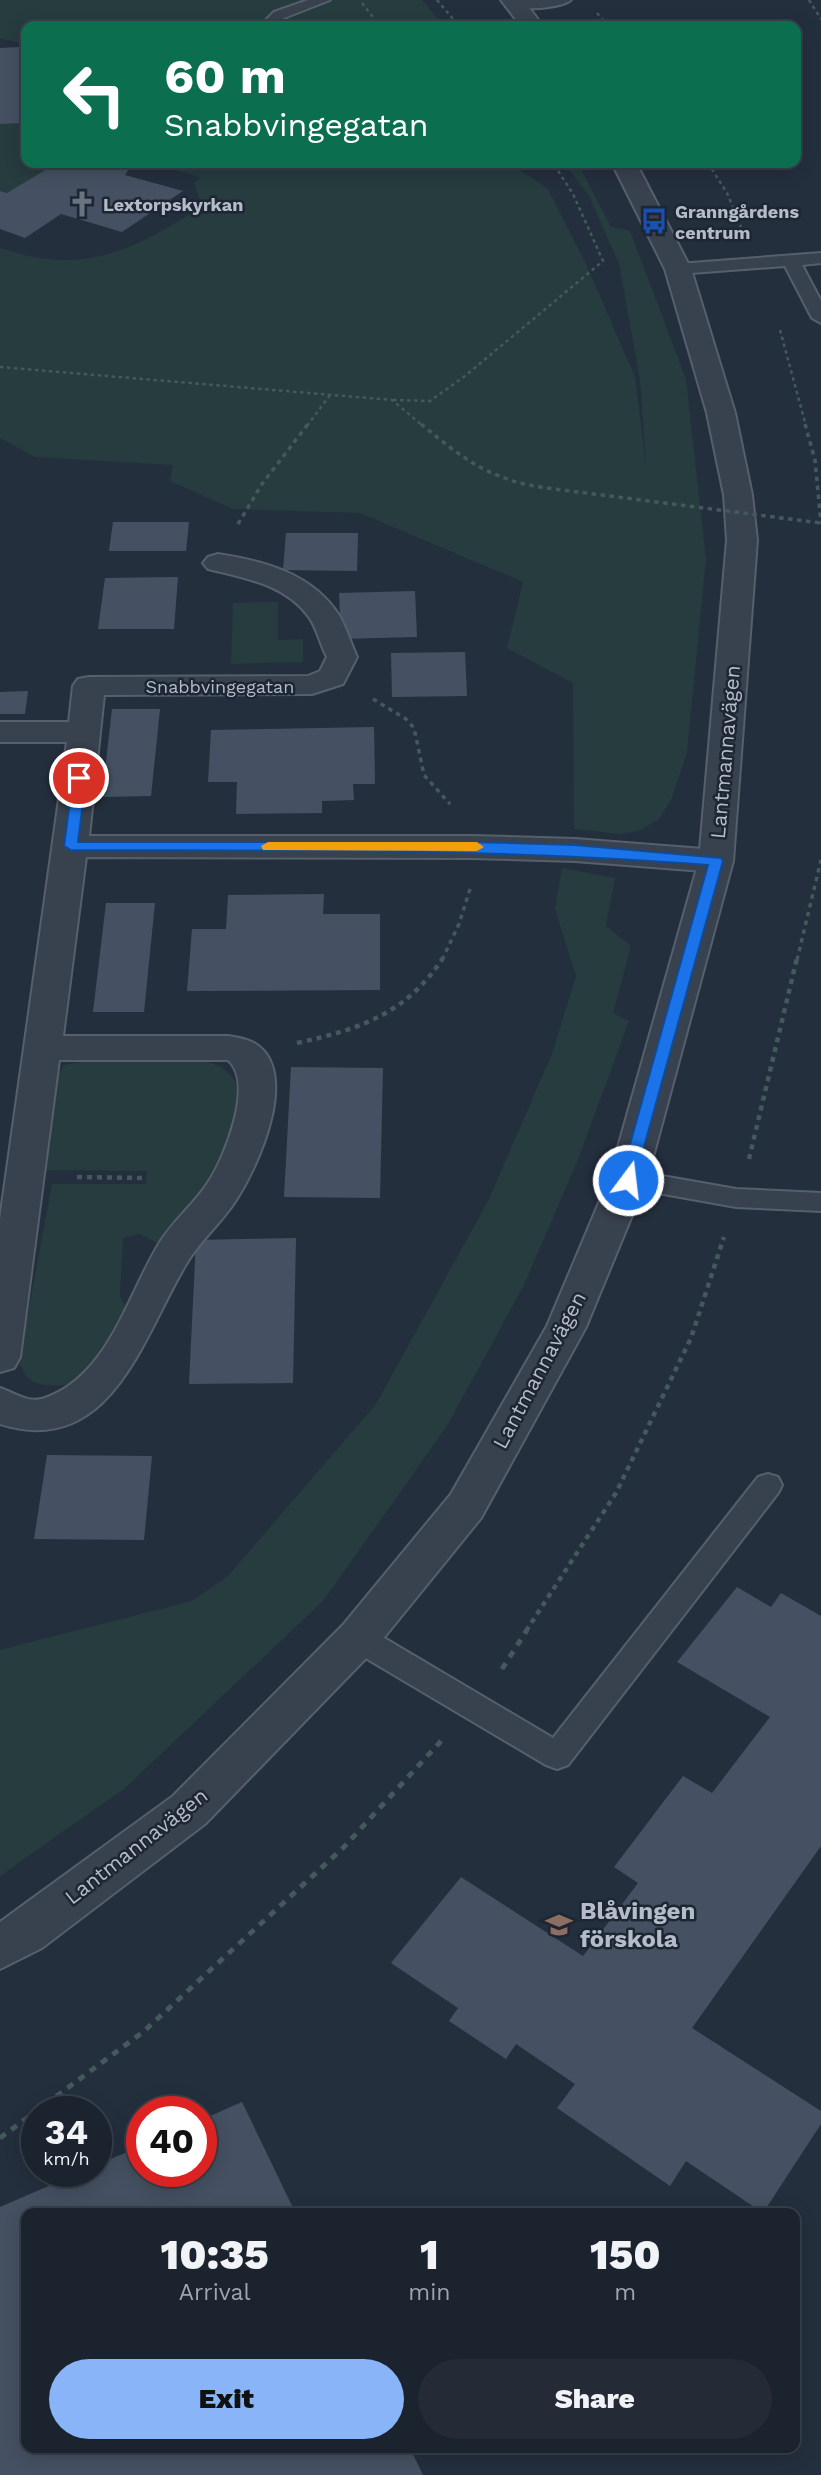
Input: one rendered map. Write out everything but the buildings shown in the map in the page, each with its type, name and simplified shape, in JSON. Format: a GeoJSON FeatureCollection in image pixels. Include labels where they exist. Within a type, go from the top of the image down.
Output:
{"type":"FeatureCollection","features":[{"type":"Feature","properties":{"kind":"street"},"geometry":{"type":"LineString","coordinates":[[514,2],[528,21]]}},
{"type":"Feature","properties":{"kind":"street","name":"Lantmannavägen"},"geometry":{"type":"LineString","coordinates":[[0,1947],[25,1933],[188,1810],[358,1638],[466,1506],[566,1326],[628,1180],[716,861],[742,540],[738,495],[721,413],[678,269],[627,168]]}},
{"type":"Feature","properties":{"kind":"street","name":"Snabbvingegatan"},"geometry":{"type":"LineString","coordinates":[[0,1357],[71,846],[89,686],[312,685],[332,677],[342,657],[322,614],[290,585],[253,568],[218,563]]}},
{"type":"Feature","properties":{"kind":"street"},"geometry":{"type":"LineString","coordinates":[[0,732],[85,732]]}},
{"type":"Feature","properties":{"kind":"street"},"geometry":{"type":"LineString","coordinates":[[71,846],[472,847],[575,850],[716,861]]}},
{"type":"Feature","properties":{"kind":"street"},"geometry":{"type":"LineString","coordinates":[[0,1404],[9,1412],[37,1416],[62,1407],[94,1384],[116,1361],[175,1250],[221,1194],[238,1163],[255,1115],[257,1084],[253,1067],[244,1053],[228,1048],[41,1048]]}},
{"type":"Feature","properties":{"kind":"lane"},"geometry":{"type":"LineString","coordinates":[[273,21],[279,15],[322,0]]}},
{"type":"Feature","properties":{"kind":"lane"},"geometry":{"type":"LineString","coordinates":[[514,2],[563,0]]}},
{"type":"Feature","properties":{"kind":"lane"},"geometry":{"type":"LineString","coordinates":[[678,269],[821,258]]}},
{"type":"Feature","properties":{"kind":"lane"},"geometry":{"type":"LineString","coordinates":[[790,261],[821,318]]}},
{"type":"Feature","properties":{"kind":"lane"},"geometry":{"type":"LineString","coordinates":[[628,1180],[736,1198],[821,1202]]}},
{"type":"Feature","properties":{"kind":"lane"},"geometry":{"type":"LineString","coordinates":[[358,1638],[557,1756],[768,1485]]}},
{"type":"Feature","properties":{"kind":"path"},"geometry":{"type":"LineString","coordinates":[[359,0],[376,21]]}},
{"type":"Feature","properties":{"kind":"path"},"geometry":{"type":"LineString","coordinates":[[437,0],[455,21]]}},
{"type":"Feature","properties":{"kind":"path"},"geometry":{"type":"LineString","coordinates":[[809,0],[821,19]]}},
{"type":"Feature","properties":{"kind":"path"},"geometry":{"type":"LineString","coordinates":[[0,367],[430,401],[465,376],[603,261],[573,194],[556,168]]}},
{"type":"Feature","properties":{"kind":"path"},"geometry":{"type":"LineString","coordinates":[[392,400],[460,456],[488,473],[516,484],[821,524],[815,460],[769,292],[727,193],[711,168]]}},
{"type":"Feature","properties":{"kind":"path"},"geometry":{"type":"LineString","coordinates":[[218,563],[262,484],[331,394]]}},
{"type":"Feature","properties":{"kind":"path"},"geometry":{"type":"LineString","coordinates":[[0,2138],[143,2032],[343,1848],[504,1667],[617,1493],[691,1338],[750,1153],[821,860]]}},
{"type":"Feature","properties":{"kind":"path"},"geometry":{"type":"LineString","coordinates":[[24,1176],[142,1178]]}},
{"type":"Feature","properties":{"kind":"green space"},"geometry":{"type":"Polygon","coordinates":[[[0,0],[422,0],[440,21],[21,21],[21,44],[0,38],[0,0]]]}},
{"type":"Feature","properties":{"kind":"green space"},"geometry":{"type":"Polygon","coordinates":[[[21,123],[21,168],[50,168],[7,193],[0,191],[0,124],[21,123]]]}},
{"type":"Feature","properties":{"kind":"green space"},"geometry":{"type":"Polygon","coordinates":[[[171,168],[517,168],[548,189],[587,266],[635,377],[646,464],[640,379],[619,264],[589,196],[568,168],[581,168],[611,227],[630,231],[686,379],[706,559],[687,752],[671,800],[659,819],[639,831],[620,834],[574,829],[573,683],[507,648],[523,582],[360,513],[233,509],[170,481],[173,465],[35,457],[0,438],[0,248],[35,257],[69,260],[90,258],[129,247],[202,206],[194,183],[201,178],[171,168]]]}},
{"type":"Feature","properties":{"kind":"green space"},"geometry":{"type":"Polygon","coordinates":[[[278,602],[278,640],[303,639],[303,662],[231,664],[233,603],[278,602]]]}},
{"type":"Feature","properties":{"kind":"green space"},"geometry":{"type":"Polygon","coordinates":[[[562,868],[615,878],[606,926],[631,946],[613,1013],[629,1021],[579,1157],[524,1285],[447,1426],[323,1601],[125,1788],[0,1876],[0,1650],[192,1601],[228,1576],[376,1404],[488,1201],[552,1054],[576,976],[555,909],[562,868]]]}},
{"type":"Feature","properties":{"kind":"green space"},"geometry":{"type":"Polygon","coordinates":[[[86,1061],[204,1061],[229,1073],[238,1091],[238,1102],[218,1166],[159,1244],[139,1234],[123,1238],[120,1296],[126,1308],[98,1357],[74,1383],[45,1385],[28,1378],[19,1361],[52,1184],[146,1184],[147,1171],[41,1170],[52,1087],[64,1065],[86,1061]]]}},
{"type":"Feature","properties":{"kind":"slow traffic"},"geometry":{"type":"LineString","coordinates":[[268,846],[477,847]]}},
{"type":"Feature","properties":{"kind":"place","name":"Lextorpskyrkan"},"geometry":{"type":"Point","coordinates":[82,204]}},
{"type":"Feature","properties":{"kind":"place","name":"Granngårdens centrum"},"geometry":{"type":"Point","coordinates":[654,221]}},
{"type":"Feature","properties":{"kind":"place","name":"Blåvingen förskola"},"geometry":{"type":"Point","coordinates":[559,1925]}},
{"type":"Feature","properties":{"kind":"route"},"geometry":{"type":"LineString","coordinates":[[79,778],[71,846],[472,847],[575,850],[716,861],[628,1180]]}}]}
